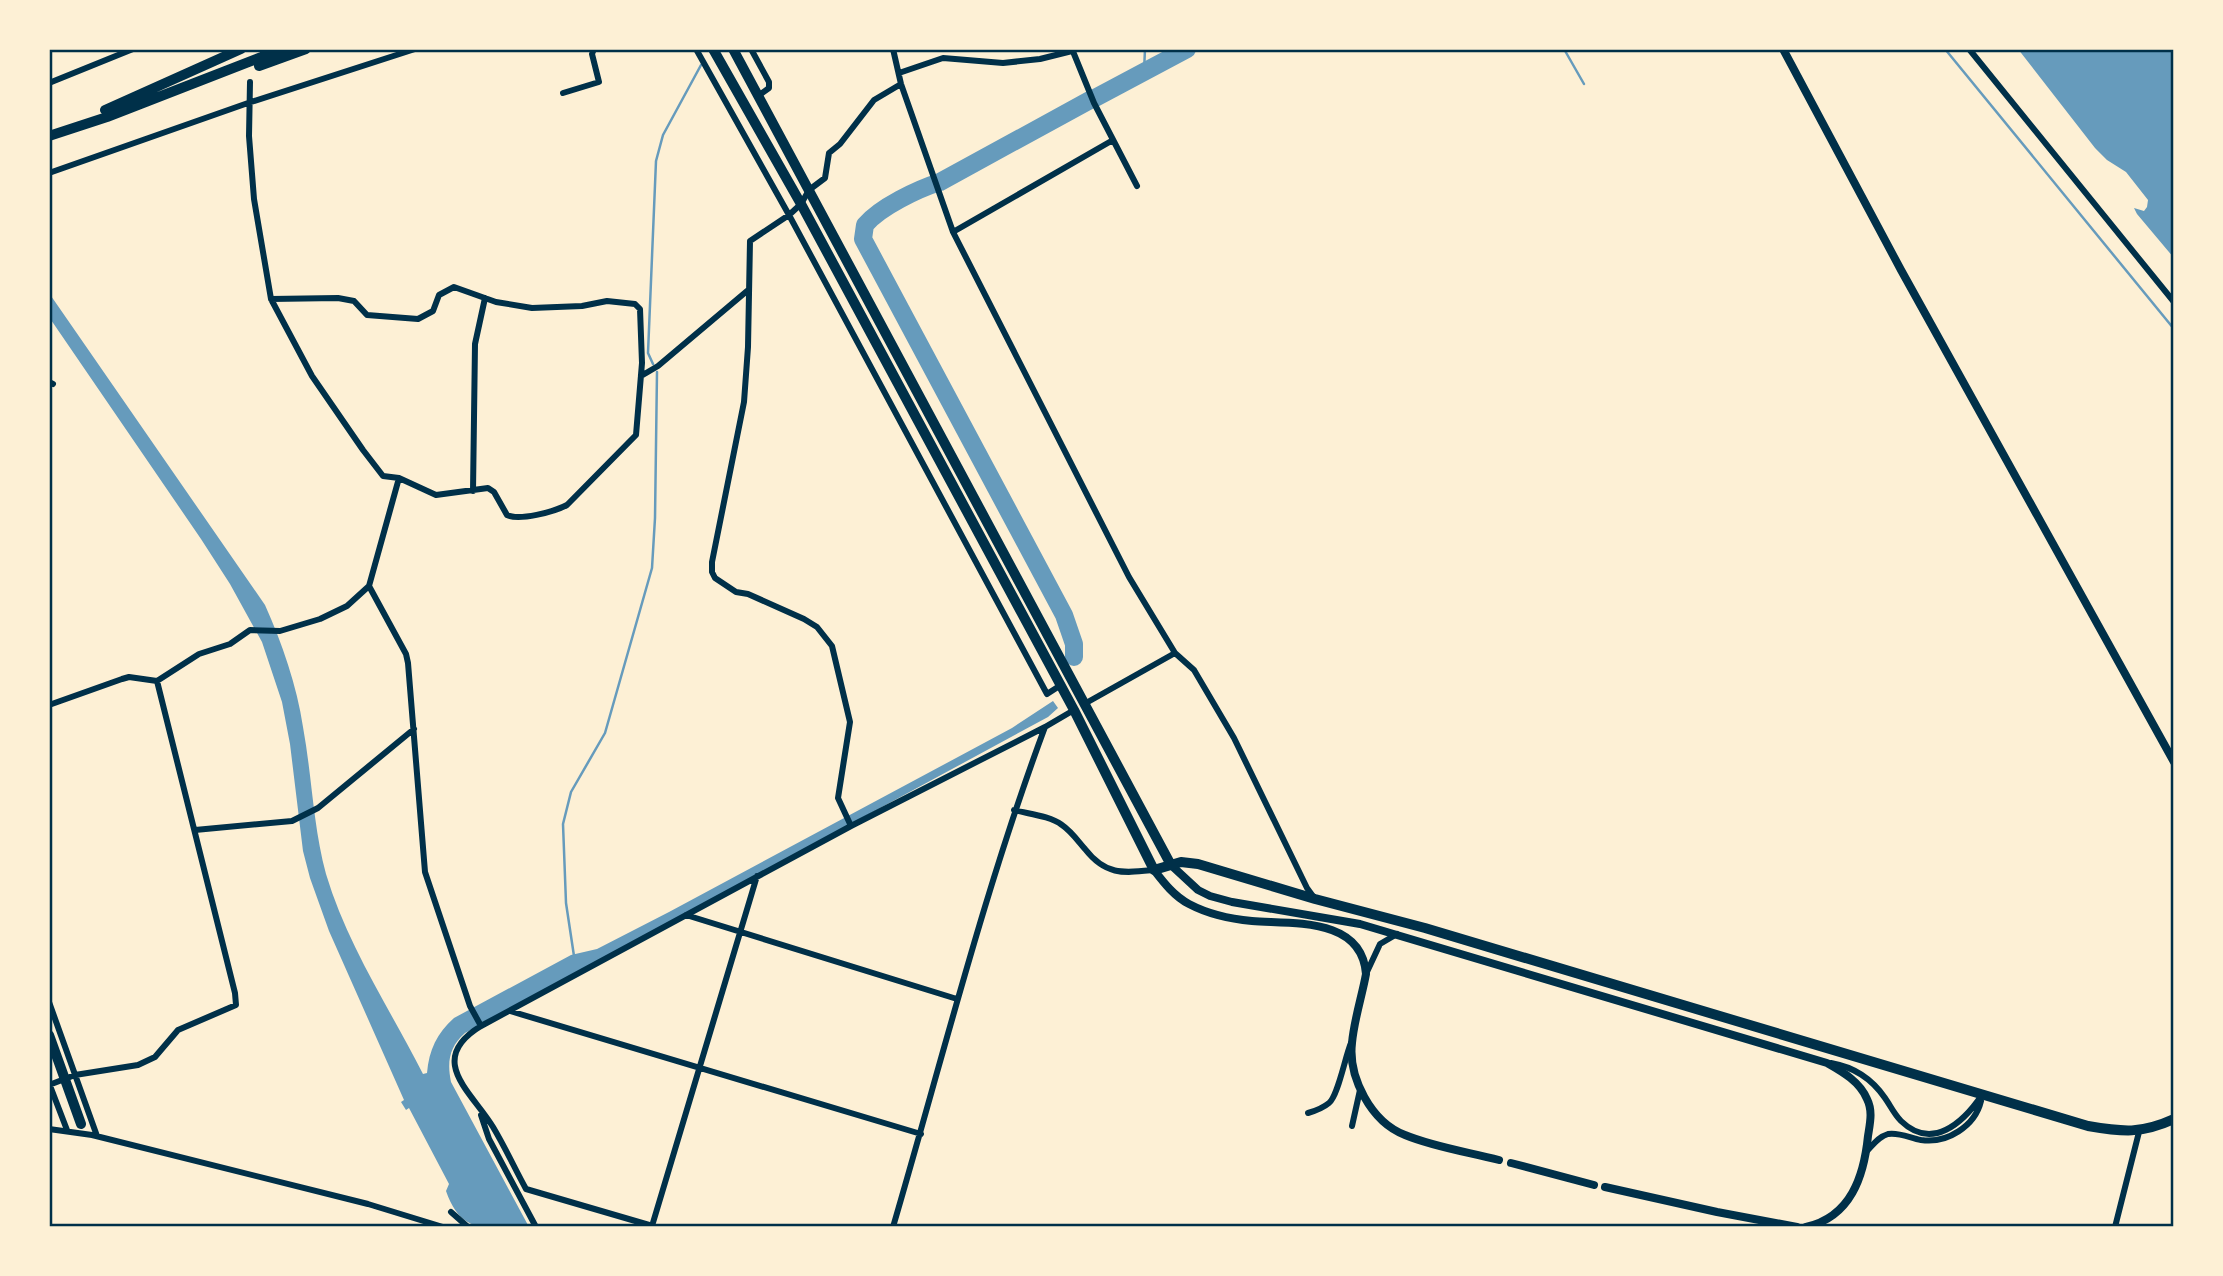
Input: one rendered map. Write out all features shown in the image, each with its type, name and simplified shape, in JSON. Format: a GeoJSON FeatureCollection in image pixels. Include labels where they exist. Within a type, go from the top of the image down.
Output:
{"type":"FeatureCollection","features":[{"type":"Feature","properties":{"kind":"highway"},"geometry":{"type":"LineString","coordinates":[[54,134],[241,49]]}},
{"type":"Feature","properties":{"kind":"highway"},"geometry":{"type":"LineString","coordinates":[[107,117],[282,49]]}},
{"type":"Feature","properties":{"kind":"highway"},"geometry":{"type":"LineString","coordinates":[[54,134],[155,104],[306,49]]}},
{"type":"Feature","properties":{"kind":"main road"},"geometry":{"type":"LineString","coordinates":[[713,49],[801,204],[1061,685],[1154,870],[1188,862],[1545,963],[2088,1126],[2139,1132],[2174,1119]]}},
{"type":"Feature","properties":{"kind":"main road"},"geometry":{"type":"LineString","coordinates":[[733,49],[1171,865]]}},
{"type":"Feature","properties":{"kind":"main road"},"geometry":{"type":"LineString","coordinates":[[49,1035],[81,1124]]}},
{"type":"Feature","properties":{"kind":"street"},"geometry":{"type":"LineString","coordinates":[[49,82],[133,49]]}},
{"type":"Feature","properties":{"kind":"street"},"geometry":{"type":"LineString","coordinates":[[49,173],[248,103],[415,49]]}},
{"type":"Feature","properties":{"kind":"street"},"geometry":{"type":"LineString","coordinates":[[563,93],[598,82],[592,54],[594,49]]}},
{"type":"Feature","properties":{"kind":"street"},"geometry":{"type":"LineString","coordinates":[[696,49],[789,215],[1047,694],[1061,685]]}},
{"type":"Feature","properties":{"kind":"street"},"geometry":{"type":"LineString","coordinates":[[751,49],[769,82],[769,88],[758,96]]}},
{"type":"Feature","properties":{"kind":"street"},"geometry":{"type":"LineString","coordinates":[[893,49],[901,84],[953,232],[1129,576],[1175,653],[1194,670],[1234,738],[1307,888],[1315,899]]}},
{"type":"Feature","properties":{"kind":"street"},"geometry":{"type":"LineString","coordinates":[[1783,49],[1900,270],[2174,762]]}},
{"type":"Feature","properties":{"kind":"street"},"geometry":{"type":"LineString","coordinates":[[1969,49],[2174,302]]}},
{"type":"Feature","properties":{"kind":"street"},"geometry":{"type":"LineString","coordinates":[[898,74],[943,58],[1006,62],[1040,59],[1072,50],[1137,186]]}},
{"type":"Feature","properties":{"kind":"street"},"geometry":{"type":"LineString","coordinates":[[250,82],[248,103],[254,199],[271,299],[312,376],[383,476],[399,478],[436,495],[491,489],[509,517],[557,510],[567,505],[636,435],[641,376],[640,309],[635,304],[607,301],[582,306],[532,308],[454,288],[439,295],[433,311],[418,319],[367,315],[354,301],[338,298],[271,299]]}},
{"type":"Feature","properties":{"kind":"street"},"geometry":{"type":"LineString","coordinates":[[851,826],[838,798],[850,722],[832,646],[817,627],[778,606],[736,592],[715,578],[712,572],[744,402],[750,241],[801,204],[809,190],[825,178],[829,153],[840,144],[874,100],[901,84]]}},
{"type":"Feature","properties":{"kind":"street"},"geometry":{"type":"LineString","coordinates":[[953,232],[1113,140]]}},
{"type":"Feature","properties":{"kind":"street"},"geometry":{"type":"LineString","coordinates":[[641,376],[658,366],[747,291]]}},
{"type":"Feature","properties":{"kind":"street"},"geometry":{"type":"LineString","coordinates":[[472,491],[475,344],[485,298]]}},
{"type":"Feature","properties":{"kind":"street"},"geometry":{"type":"LineString","coordinates":[[49,705],[129,677],[157,681],[199,654],[230,644],[250,630],[280,631],[320,619],[347,606],[369,586],[399,478]]}},
{"type":"Feature","properties":{"kind":"street"},"geometry":{"type":"LineString","coordinates":[[369,586],[406,654],[425,872],[470,1006],[480,1025]]}},
{"type":"Feature","properties":{"kind":"street"},"geometry":{"type":"LineString","coordinates":[[1086,703],[1175,653]]}},
{"type":"Feature","properties":{"kind":"street"},"geometry":{"type":"LineString","coordinates":[[69,1130],[50,1084],[72,1076],[138,1065],[155,1058],[178,1030],[236,1006],[157,681]]}},
{"type":"Feature","properties":{"kind":"street"},"geometry":{"type":"LineString","coordinates":[[757,876],[654,1226],[527,1189],[492,1125],[458,1080],[454,1061],[459,1044],[480,1025],[510,1011],[757,876],[851,826],[1074,710]]}},
{"type":"Feature","properties":{"kind":"street"},"geometry":{"type":"LineString","coordinates":[[893,1227],[1014,810],[1045,727]]}},
{"type":"Feature","properties":{"kind":"street"},"geometry":{"type":"LineString","coordinates":[[195,830],[292,821],[318,807],[414,729]]}},
{"type":"Feature","properties":{"kind":"street"},"geometry":{"type":"LineString","coordinates":[[1014,810],[1060,823],[1090,856],[1106,869],[1126,873],[1154,870],[1176,895],[1202,910],[1228,918],[1303,923],[1340,932],[1356,944],[1366,965],[1366,974],[1352,1041],[1335,1096],[1331,1102],[1308,1113]]}},
{"type":"Feature","properties":{"kind":"street"},"geometry":{"type":"LineString","coordinates":[[1171,865],[1198,890],[1210,896],[1360,924],[1828,1063],[1845,1065],[1866,1077],[1881,1091],[1902,1122],[1923,1133],[1940,1132],[1958,1124],[1982,1095]]}},
{"type":"Feature","properties":{"kind":"street"},"geometry":{"type":"LineString","coordinates":[[686,915],[957,999]]}},
{"type":"Feature","properties":{"kind":"street"},"geometry":{"type":"LineString","coordinates":[[1366,974],[1380,944],[1397,934]]}},
{"type":"Feature","properties":{"kind":"street"},"geometry":{"type":"LineString","coordinates":[[49,1002],[94,1136]]}},
{"type":"Feature","properties":{"kind":"street"},"geometry":{"type":"LineString","coordinates":[[510,1011],[920,1134]]}},
{"type":"Feature","properties":{"kind":"street"},"geometry":{"type":"LineString","coordinates":[[1352,1041],[1353,1070],[1360,1090],[1377,1113],[1403,1135],[1499,1160]]}},
{"type":"Feature","properties":{"kind":"street"},"geometry":{"type":"LineString","coordinates":[[1806,1227],[1825,1220],[1848,1201],[1858,1186],[1871,1115],[1867,1097],[1851,1079],[1828,1063]]}},
{"type":"Feature","properties":{"kind":"street"},"geometry":{"type":"LineString","coordinates":[[1352,1126],[1360,1090]]}},
{"type":"Feature","properties":{"kind":"street"},"geometry":{"type":"LineString","coordinates":[[1866,1152],[1877,1140],[1891,1133],[1923,1141],[1949,1137],[1962,1129],[1978,1112],[1982,1095]]}},
{"type":"Feature","properties":{"kind":"street"},"geometry":{"type":"LineString","coordinates":[[479,1110],[489,1139],[536,1227]]}},
{"type":"Feature","properties":{"kind":"street"},"geometry":{"type":"LineString","coordinates":[[49,1129],[69,1130],[368,1204],[443,1227]]}},
{"type":"Feature","properties":{"kind":"street"},"geometry":{"type":"LineString","coordinates":[[2115,1227],[2139,1132]]}},
{"type":"Feature","properties":{"kind":"street"},"geometry":{"type":"LineString","coordinates":[[1511,1163],[1594,1185]]}},
{"type":"Feature","properties":{"kind":"street"},"geometry":{"type":"LineString","coordinates":[[1605,1187],[1797,1227]]}},
{"type":"Feature","properties":{"kind":"street"},"geometry":{"type":"LineString","coordinates":[[451,1212],[468,1227]]}},
{"type":"Feature","properties":{"kind":"water"},"geometry":{"type":"Polygon","coordinates":[[[2018,49],[2174,49],[2174,258],[2134,208],[2144,211],[2148,200],[2126,172],[2107,160],[2095,148],[2018,49]]]}},
{"type":"Feature","properties":{"kind":"water"},"geometry":{"type":"Polygon","coordinates":[[[49,293],[265,605],[283,649],[297,696],[318,838],[326,874],[357,951],[423,1074],[427,1073],[435,1042],[454,1018],[571,955],[597,949],[669,912],[1012,728],[1053,701],[1058,708],[1048,717],[465,1033],[450,1055],[451,1082],[529,1227],[489,1228],[469,1223],[453,1206],[446,1191],[449,1184],[409,1108],[406,1110],[401,1102],[404,1100],[329,931],[310,878],[303,851],[282,702],[262,642],[201,539],[49,317],[49,293]]]}},
{"type":"Feature","properties":{"kind":"waterway"},"geometry":{"type":"LineString","coordinates":[[1144,72],[1145,49]]}},
{"type":"Feature","properties":{"kind":"waterway"},"geometry":{"type":"LineString","coordinates":[[1095,98],[1187,49]]}},
{"type":"Feature","properties":{"kind":"waterway"},"geometry":{"type":"LineString","coordinates":[[1564,49],[1584,84]]}},
{"type":"Feature","properties":{"kind":"waterway"},"geometry":{"type":"LineString","coordinates":[[1945,49],[2174,329]]}},
{"type":"Feature","properties":{"kind":"waterway"},"geometry":{"type":"LineString","coordinates":[[653,364],[648,353],[656,161],[663,135],[701,65]]}},
{"type":"Feature","properties":{"kind":"waterway"},"geometry":{"type":"LineString","coordinates":[[1074,657],[1074,644],[1064,615],[863,239],[865,225],[890,205],[940,182],[1090,100]]}},
{"type":"Feature","properties":{"kind":"waterway"},"geometry":{"type":"LineString","coordinates":[[574,956],[566,903],[563,824],[571,792],[605,733],[652,568],[657,372]]}}]}
